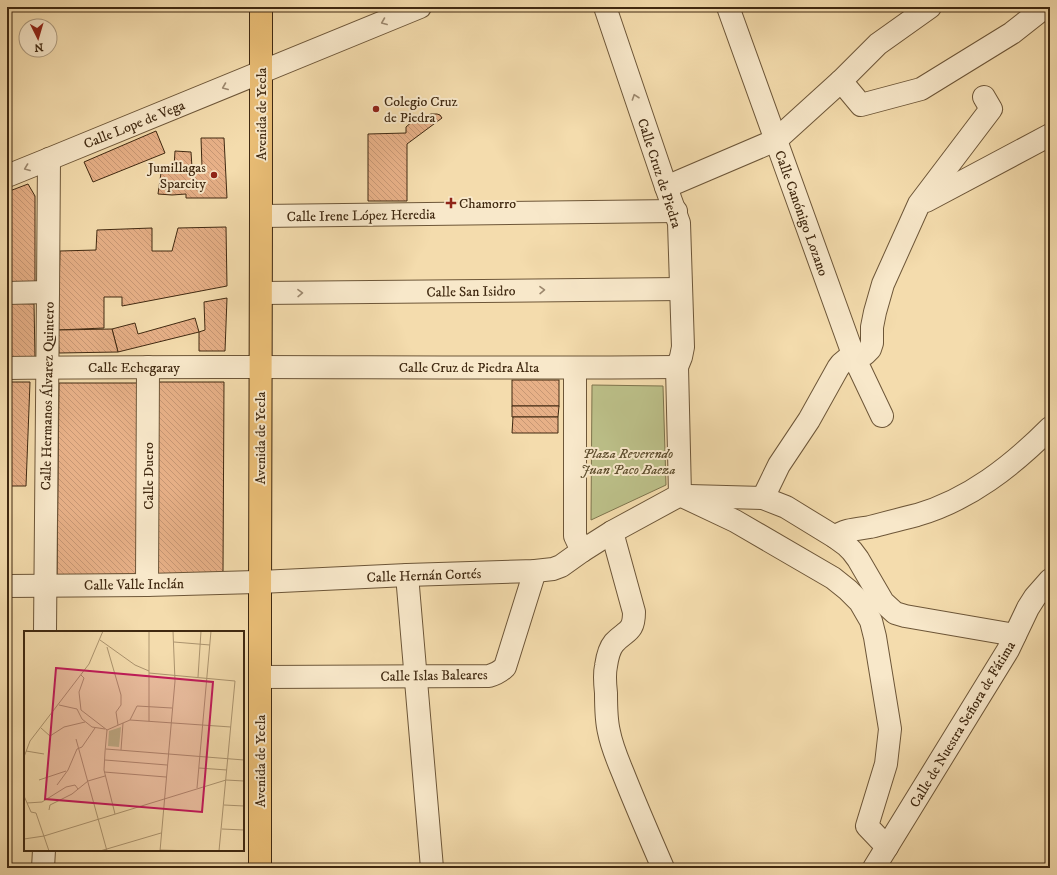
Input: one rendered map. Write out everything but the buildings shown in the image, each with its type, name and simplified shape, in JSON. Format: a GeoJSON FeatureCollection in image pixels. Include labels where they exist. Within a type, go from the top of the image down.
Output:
{"type":"FeatureCollection","features":[{"type":"Feature","properties":{"kind":"main road","name":"Avenida de Yecla"},"geometry":{"type":"LineString","coordinates":[[260,868],[260,367],[262,216],[261,7]]}},
{"type":"Feature","properties":{"kind":"street","name":"Calle Lope de Vega"},"geometry":{"type":"LineString","coordinates":[[7,176],[420,7]]}},
{"type":"Feature","properties":{"kind":"street","name":"Calle Cruz de Piedra"},"geometry":{"type":"LineString","coordinates":[[605,7],[679,223],[683,347],[677,367]]}},
{"type":"Feature","properties":{"kind":"street","name":"Calle Canónigo Lozano"},"geometry":{"type":"LineString","coordinates":[[728,7],[854,357],[882,416]]}},
{"type":"Feature","properties":{"kind":"street"},"geometry":{"type":"LineString","coordinates":[[666,187],[776,140],[841,81],[878,44],[930,7]]}},
{"type":"Feature","properties":{"kind":"street"},"geometry":{"type":"LineString","coordinates":[[841,81],[861,105],[921,89],[1012,33],[1045,7]]}},
{"type":"Feature","properties":{"kind":"street"},"geometry":{"type":"LineString","coordinates":[[763,498],[779,465],[809,420],[838,368],[847,359],[864,354],[870,349],[875,312],[883,284],[919,204],[991,109],[984,97]]}},
{"type":"Feature","properties":{"kind":"street"},"geometry":{"type":"LineString","coordinates":[[919,204],[1050,135]]}},
{"type":"Feature","properties":{"kind":"street","name":"Calle Hermanos Álvarez Quintero"},"geometry":{"type":"LineString","coordinates":[[45,631],[49,160]]}},
{"type":"Feature","properties":{"kind":"street","name":"Calle Irene López Heredia"},"geometry":{"type":"LineString","coordinates":[[262,216],[676,211]]}},
{"type":"Feature","properties":{"kind":"street","name":"Calle San Isidro"},"geometry":{"type":"LineString","coordinates":[[261,293],[681,289]]}},
{"type":"Feature","properties":{"kind":"street"},"geometry":{"type":"LineString","coordinates":[[7,293],[48,292]]}},
{"type":"Feature","properties":{"kind":"street","name":"Calle Duero"},"geometry":{"type":"LineString","coordinates":[[147,585],[148,367]]}},
{"type":"Feature","properties":{"kind":"street","name":"Calle Cruz de Piedra Alta"},"geometry":{"type":"LineString","coordinates":[[260,367],[677,367]]}},
{"type":"Feature","properties":{"kind":"street","name":"Calle Echegaray"},"geometry":{"type":"LineString","coordinates":[[7,368],[260,367]]}},
{"type":"Feature","properties":{"kind":"street"},"geometry":{"type":"LineString","coordinates":[[677,367],[681,496]]}},
{"type":"Feature","properties":{"kind":"street"},"geometry":{"type":"LineString","coordinates":[[575,368],[575,536],[582,551],[612,532],[681,496],[763,498],[786,507],[835,537],[852,551],[883,602],[895,613],[1015,635]]}},
{"type":"Feature","properties":{"kind":"street"},"geometry":{"type":"LineString","coordinates":[[835,537],[840,533],[847,531],[870,527],[917,515],[973,491],[990,480],[1032,447],[1050,428]]}},
{"type":"Feature","properties":{"kind":"street"},"geometry":{"type":"LineString","coordinates":[[681,496],[735,521],[833,578],[848,590],[860,602],[867,612],[875,636],[890,729],[886,764],[867,826],[887,847]]}},
{"type":"Feature","properties":{"kind":"street"},"geometry":{"type":"LineString","coordinates":[[612,532],[634,612],[634,619],[630,629],[613,644],[609,653],[605,673],[607,720],[615,753],[642,821],[663,868]]}},
{"type":"Feature","properties":{"kind":"street","name":"Calle Hernán Cortés"},"geometry":{"type":"LineString","coordinates":[[260,582],[535,571],[553,569],[561,566],[582,551]]}},
{"type":"Feature","properties":{"kind":"street","name":"Calle Islas Baleares"},"geometry":{"type":"LineString","coordinates":[[260,677],[489,676],[501,671],[505,667],[535,571]]}},
{"type":"Feature","properties":{"kind":"street"},"geometry":{"type":"LineString","coordinates":[[407,575],[432,868]]}},
{"type":"Feature","properties":{"kind":"street","name":"Calle de Nuestra Señora de Fátima"},"geometry":{"type":"LineString","coordinates":[[874,868],[1008,650],[1035,597],[1050,580]]}},
{"type":"Feature","properties":{"kind":"street","name":"Calle Valle Inclán"},"geometry":{"type":"LineString","coordinates":[[7,586],[147,585],[260,582]]}},
{"type":"Feature","properties":{"kind":"street"},"geometry":{"type":"LineString","coordinates":[[43,868],[44,851]]}},
{"type":"Feature","properties":{"kind":"green space","name":"Plaza Reverendo Juan Paco Baeza"},"geometry":{"type":"Polygon","coordinates":[[[592,385],[663,386],[666,485],[591,520],[592,385]]]}},
{"type":"Feature","properties":{"kind":"place","name":"Colegio Cruz de Piedra"},"geometry":{"type":"Point","coordinates":[376,109]}},
{"type":"Feature","properties":{"kind":"place","name":"Jumillagas Sparcity"},"geometry":{"type":"Point","coordinates":[214,175]}},
{"type":"Feature","properties":{"kind":"place","name":"Chamorro"},"geometry":{"type":"Point","coordinates":[451,203]}}]}
